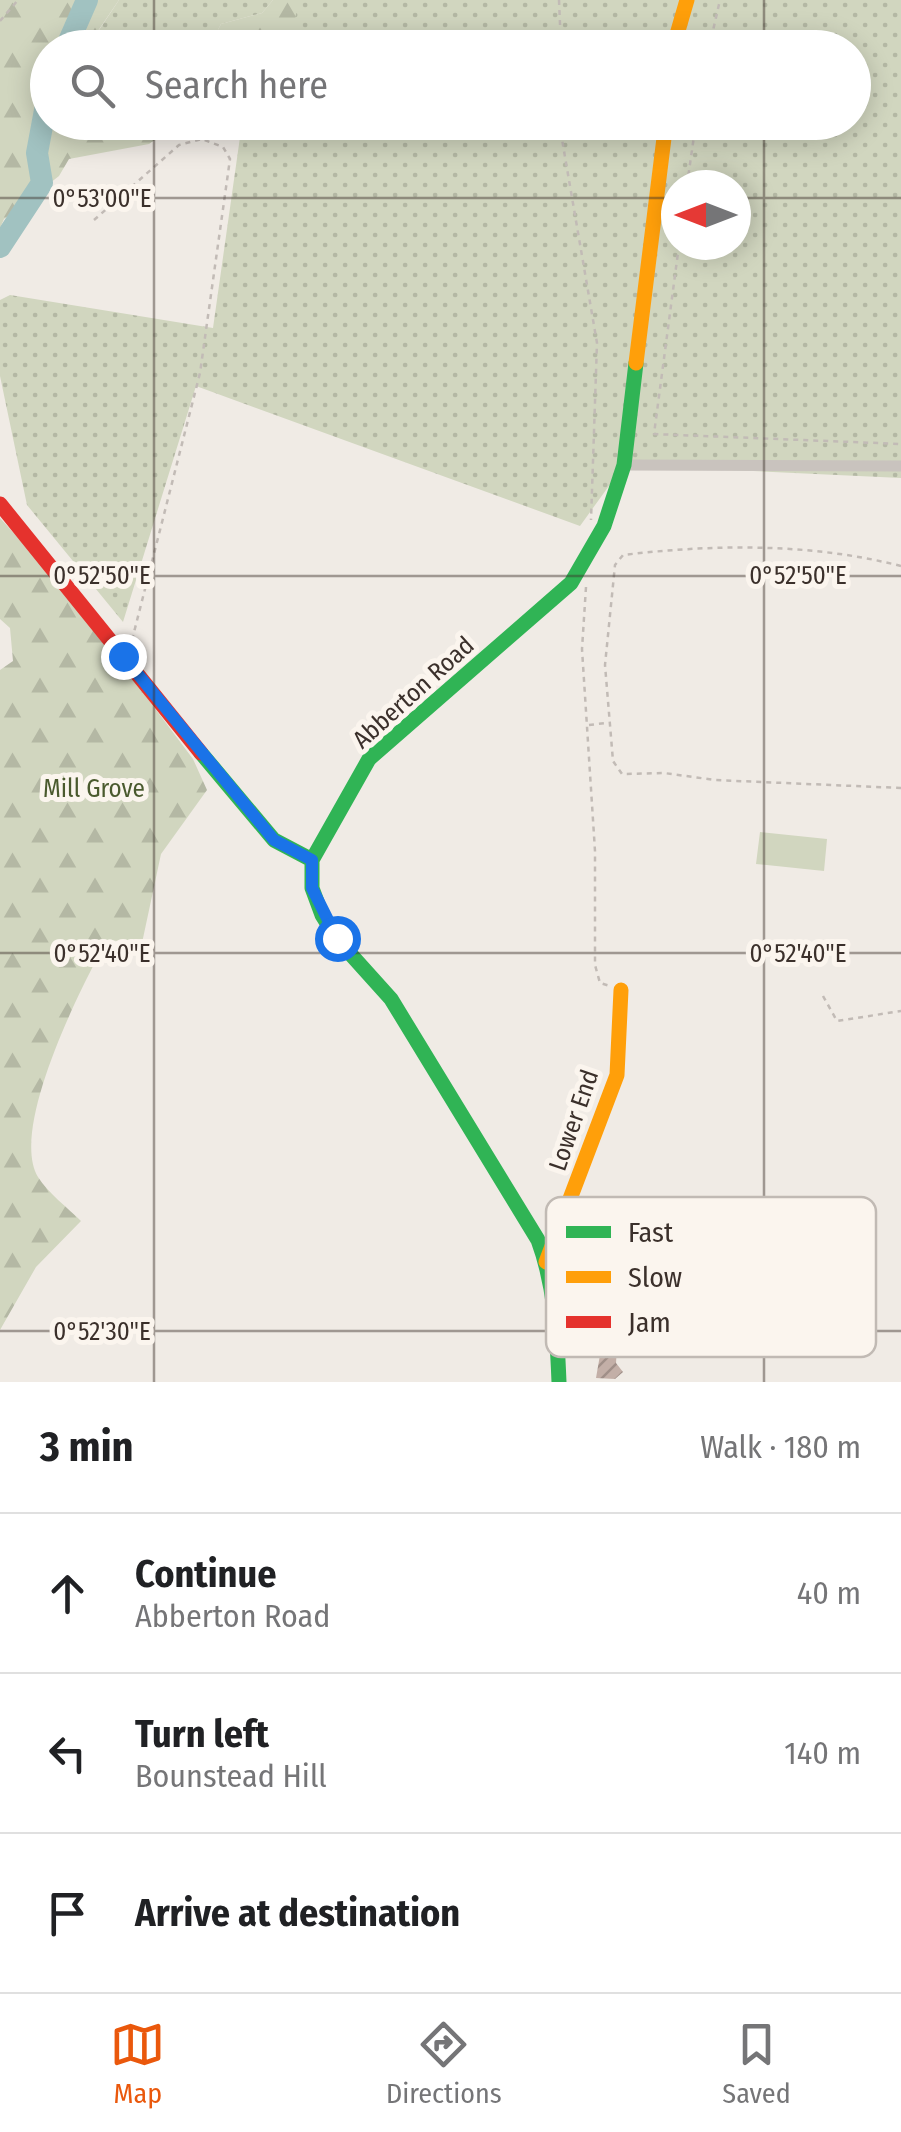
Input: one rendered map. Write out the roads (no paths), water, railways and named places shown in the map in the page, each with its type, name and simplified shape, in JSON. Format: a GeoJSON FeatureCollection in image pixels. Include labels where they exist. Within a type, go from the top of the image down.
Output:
{"type":"FeatureCollection","features":[{"type":"Feature","properties":{"kind":"street"},"geometry":{"type":"LineString","coordinates":[[679,30],[688,0]]}},
{"type":"Feature","properties":{"kind":"street","name":"Abberton Road"},"geometry":{"type":"LineString","coordinates":[[312,860],[369,759],[571,584],[604,526],[624,465],[664,140]]}},
{"type":"Feature","properties":{"kind":"street"},"geometry":{"type":"LineString","coordinates":[[624,465],[901,466]]}},
{"type":"Feature","properties":{"kind":"street"},"geometry":{"type":"LineString","coordinates":[[5,508],[274,840],[312,860],[312,888],[322,915],[402,1016],[528,1219],[546,1262]]}},
{"type":"Feature","properties":{"kind":"street","name":"Lower End"},"geometry":{"type":"LineString","coordinates":[[570,1197],[616,1075],[620,990]]}},
{"type":"Feature","properties":{"kind":"street"},"geometry":{"type":"LineString","coordinates":[[558,1357],[560,1382]]}},
{"type":"Feature","properties":{"kind":"waterway"},"geometry":{"type":"LineString","coordinates":[[74,30],[87,0]]}},
{"type":"Feature","properties":{"kind":"waterway"},"geometry":{"type":"LineString","coordinates":[[0,247],[42,183],[37,153],[39,140]]}},
{"type":"Feature","properties":{"kind":"park label","name":"Mill Grove"},"geometry":{"type":"Point","coordinates":[94,788]}}]}
